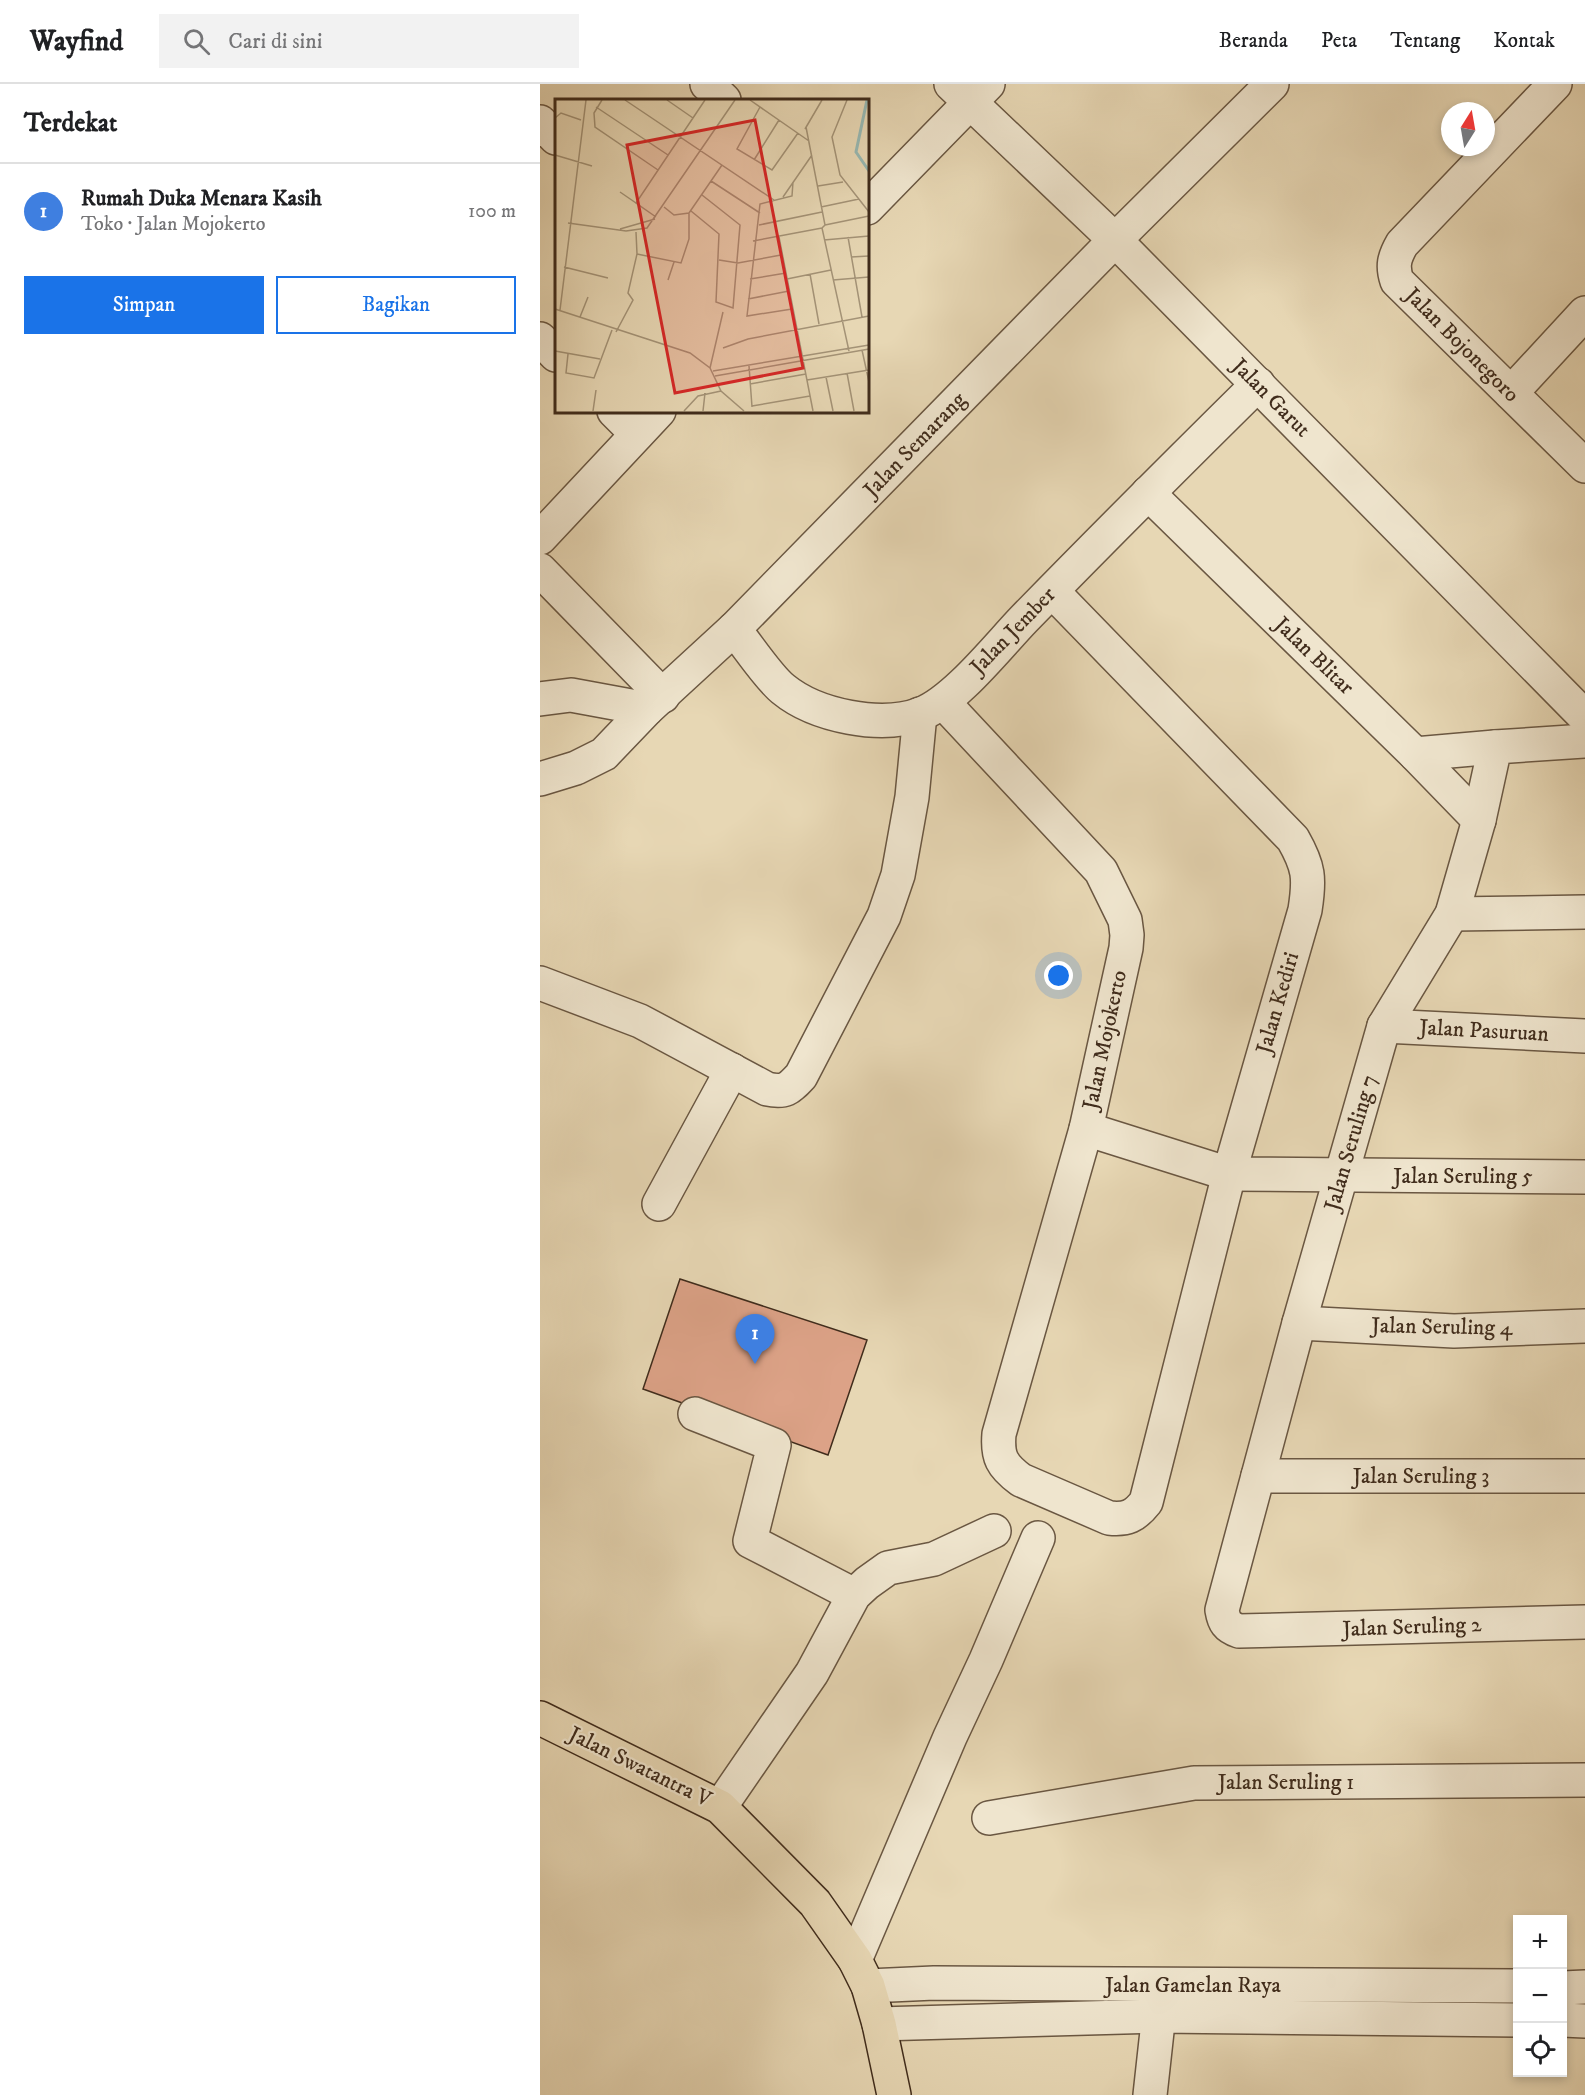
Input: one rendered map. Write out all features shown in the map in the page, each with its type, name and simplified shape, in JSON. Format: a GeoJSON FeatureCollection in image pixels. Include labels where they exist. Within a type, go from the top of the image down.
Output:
{"type":"FeatureCollection","features":[{"type":"Feature","properties":{"kind":"main road","name":"Jalan Swatantra V"},"geometry":{"type":"LineString","coordinates":[[540,1718],[720,1807],[815,1903],[861,1973],[879,2024],[894,2095]]}},
{"type":"Feature","properties":{"kind":"street"},"geometry":{"type":"LineString","coordinates":[[707,84],[723,99]]}},
{"type":"Feature","properties":{"kind":"street","name":"Jalan Semarang"},"geometry":{"type":"LineString","coordinates":[[540,779],[576,768],[604,754],[734,629],[1115,240],[1272,84]]}},
{"type":"Feature","properties":{"kind":"street","name":"Jalan Bojonegoro"},"geometry":{"type":"LineString","coordinates":[[1555,84],[1402,244],[1395,258],[1393,269],[1397,281],[1585,466]]}},
{"type":"Feature","properties":{"kind":"street"},"geometry":{"type":"LineString","coordinates":[[868,207],[969,90]]}},
{"type":"Feature","properties":{"kind":"street","name":"Jalan Garut"},"geometry":{"type":"LineString","coordinates":[[969,90],[1585,717]]}},
{"type":"Feature","properties":{"kind":"street"},"geometry":{"type":"LineString","coordinates":[[540,122],[555,137]]}},
{"type":"Feature","properties":{"kind":"street"},"geometry":{"type":"LineString","coordinates":[[1511,393],[1585,313]]}},
{"type":"Feature","properties":{"kind":"street"},"geometry":{"type":"LineString","coordinates":[[540,339],[555,354]]}},
{"type":"Feature","properties":{"kind":"street","name":"Jalan Jember"},"geometry":{"type":"LineString","coordinates":[[932,709],[1258,384]]}},
{"type":"Feature","properties":{"kind":"street"},"geometry":{"type":"LineString","coordinates":[[540,538],[648,422],[617,412]]}},
{"type":"Feature","properties":{"kind":"street","name":"Jalan Blitar"},"geometry":{"type":"LineString","coordinates":[[1148,494],[1415,754],[1479,820]]}},
{"type":"Feature","properties":{"kind":"street"},"geometry":{"type":"LineString","coordinates":[[540,570],[655,703]]}},
{"type":"Feature","properties":{"kind":"street","name":"Jalan Kediri"},"geometry":{"type":"LineString","coordinates":[[1052,591],[1293,839],[1305,859],[1309,884],[1305,910],[1229,1174],[1146,1502]]}},
{"type":"Feature","properties":{"kind":"street"},"geometry":{"type":"LineString","coordinates":[[540,982],[640,1020],[767,1089],[779,1091],[790,1088],[801,1076],[884,916],[898,874],[912,797],[932,709],[884,720],[853,718],[808,705],[782,688],[734,629]]}},
{"type":"Feature","properties":{"kind":"street"},"geometry":{"type":"LineString","coordinates":[[540,699],[571,695],[655,703]]}},
{"type":"Feature","properties":{"kind":"street","name":"Jalan Mojokerto"},"geometry":{"type":"LineString","coordinates":[[932,709],[1101,871],[1125,920],[1126,948],[1086,1129],[999,1434],[998,1449],[1008,1470],[1021,1480],[1109,1518],[1123,1520],[1135,1515],[1146,1502]]}},
{"type":"Feature","properties":{"kind":"street"},"geometry":{"type":"LineString","coordinates":[[1415,754],[1585,741]]}},
{"type":"Feature","properties":{"kind":"street","name":"Jalan Seruling 7"},"geometry":{"type":"LineString","coordinates":[[1239,1631],[1229,1627],[1224,1620],[1222,1610],[1299,1323],[1384,1026],[1452,914],[1479,820],[1495,747]]}},
{"type":"Feature","properties":{"kind":"street"},"geometry":{"type":"LineString","coordinates":[[1452,914],[1585,912]]}},
{"type":"Feature","properties":{"kind":"street","name":"Jalan Pasuruan"},"geometry":{"type":"LineString","coordinates":[[1384,1026],[1585,1036]]}},
{"type":"Feature","properties":{"kind":"street"},"geometry":{"type":"LineString","coordinates":[[659,1204],[732,1070]]}},
{"type":"Feature","properties":{"kind":"street","name":"Jalan Seruling 5"},"geometry":{"type":"LineString","coordinates":[[1086,1129],[1229,1174],[1585,1178]]}},
{"type":"Feature","properties":{"kind":"street","name":"Jalan Seruling 4"},"geometry":{"type":"LineString","coordinates":[[1299,1323],[1454,1331],[1585,1326]]}},
{"type":"Feature","properties":{"kind":"street"},"geometry":{"type":"LineString","coordinates":[[695,1414],[774,1445],[750,1541],[854,1595]]}},
{"type":"Feature","properties":{"kind":"street","name":"Jalan Seruling 3"},"geometry":{"type":"LineString","coordinates":[[1258,1476],[1585,1476]]}},
{"type":"Feature","properties":{"kind":"street"},"geometry":{"type":"LineString","coordinates":[[720,1807],[812,1673],[854,1595],[888,1568],[934,1559],[994,1531]]}},
{"type":"Feature","properties":{"kind":"street"},"geometry":{"type":"LineString","coordinates":[[861,1973],[933,1775],[986,1660],[1038,1538]]}},
{"type":"Feature","properties":{"kind":"street","name":"Jalan Seruling 2"},"geometry":{"type":"LineString","coordinates":[[1239,1631],[1585,1622]]}},
{"type":"Feature","properties":{"kind":"street","name":"Jalan Seruling 1"},"geometry":{"type":"LineString","coordinates":[[989,1818],[1194,1783],[1585,1780]]}},
{"type":"Feature","properties":{"kind":"street","name":"Jalan Gamelan Raya"},"geometry":{"type":"LineString","coordinates":[[861,1973],[934,1983],[1160,2000],[1513,2020]]}},
{"type":"Feature","properties":{"kind":"street","name":"Jalan Gamelan Raya"},"geometry":{"type":"LineString","coordinates":[[879,2024],[1160,2000],[1513,1986]]}},
{"type":"Feature","properties":{"kind":"street"},"geometry":{"type":"LineString","coordinates":[[1567,1988],[1585,1987]]}},
{"type":"Feature","properties":{"kind":"street"},"geometry":{"type":"LineString","coordinates":[[1149,2095],[1160,2000]]}},
{"type":"Feature","properties":{"kind":"street"},"geometry":{"type":"LineString","coordinates":[[1567,2020],[1585,2021]]}},
{"type":"Feature","properties":{"kind":"building"},"geometry":{"type":"Polygon","coordinates":[[[680,1279],[867,1340],[828,1455],[643,1389],[680,1279]]]}},
{"type":"Feature","properties":{"kind":"place","name":"Rumah Duka Menara Kasih"},"geometry":{"type":"Point","coordinates":[755,1364]}}]}
